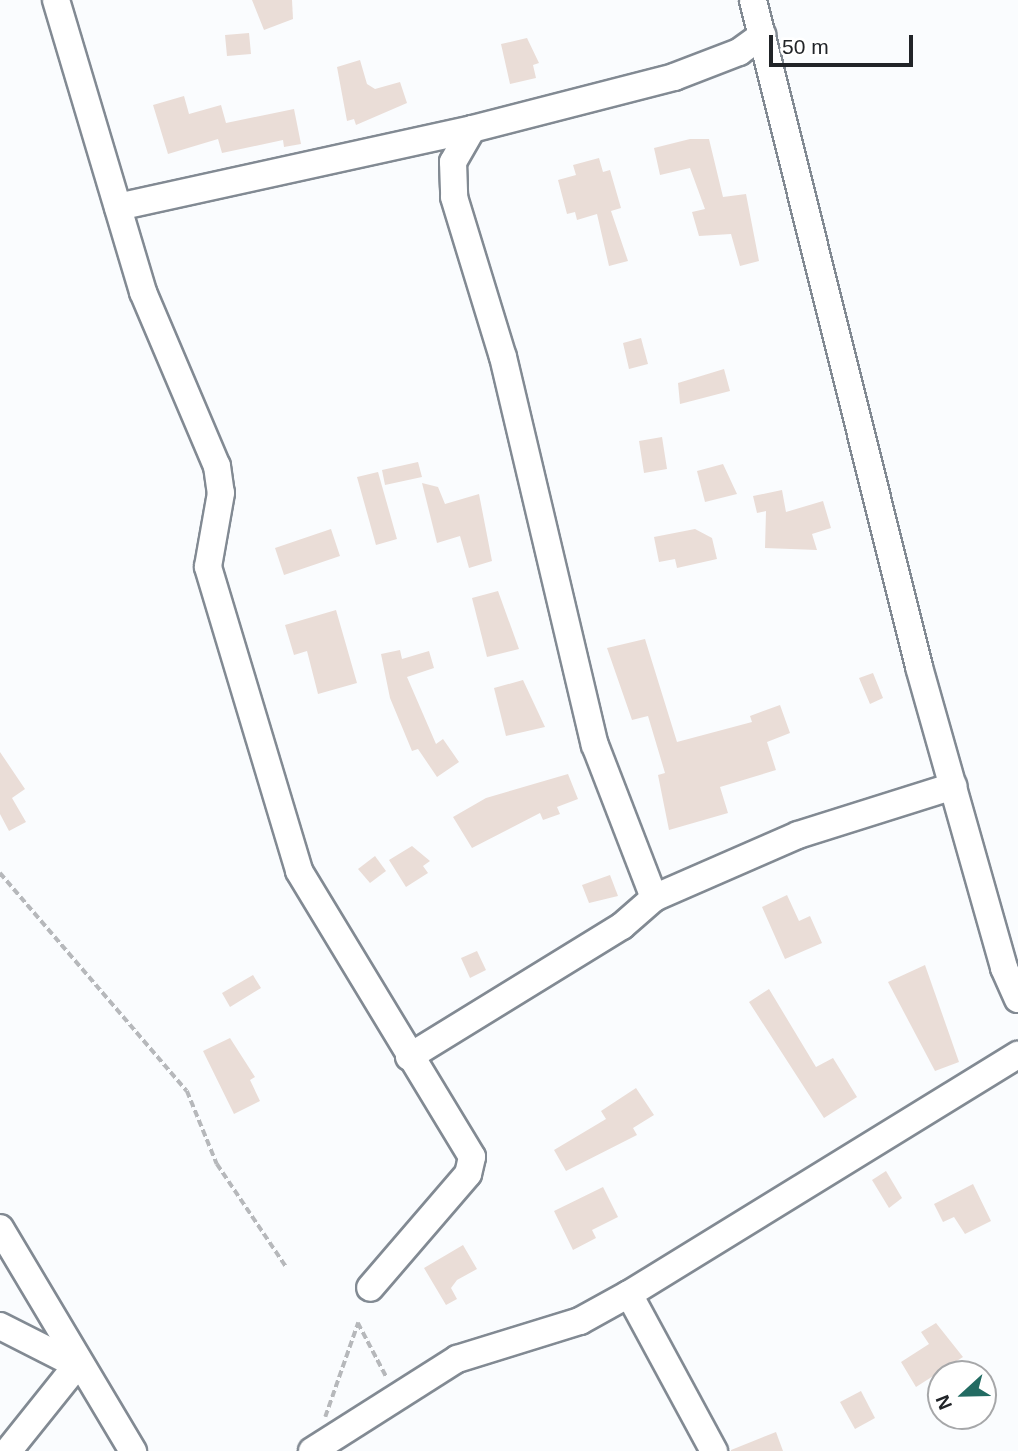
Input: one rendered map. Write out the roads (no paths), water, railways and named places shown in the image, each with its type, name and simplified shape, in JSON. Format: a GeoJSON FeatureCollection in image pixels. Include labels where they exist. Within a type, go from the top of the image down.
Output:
{"type":"FeatureCollection","features":[{"type":"Feature","properties":{"kind":"street"},"geometry":{"type":"LineString","coordinates":[[56,0],[143,292],[217,466],[220,493],[208,567],[299,871],[409,1057],[472,1157],[468,1174],[370,1288]]}},
{"type":"Feature","properties":{"kind":"street"},"geometry":{"type":"LineString","coordinates":[[753,0],[953,786],[1018,999]]}},
{"type":"Feature","properties":{"kind":"street"},"geometry":{"type":"LineString","coordinates":[[118,206],[472,129],[674,77],[739,52],[762,35]]}},
{"type":"Feature","properties":{"kind":"street"},"geometry":{"type":"LineString","coordinates":[[472,129],[453,162],[454,197],[503,357],[595,745],[654,898]]}},
{"type":"Feature","properties":{"kind":"street"},"geometry":{"type":"LineString","coordinates":[[409,1057],[622,926],[654,898],[797,835],[953,786]]}},
{"type":"Feature","properties":{"kind":"street"},"geometry":{"type":"LineString","coordinates":[[313,1450],[457,1359],[580,1321],[629,1294],[1018,1055]]}},
{"type":"Feature","properties":{"kind":"street"},"geometry":{"type":"LineString","coordinates":[[0,1228],[77,1365],[133,1451]]}},
{"type":"Feature","properties":{"kind":"street"},"geometry":{"type":"LineString","coordinates":[[629,1294],[714,1451]]}},
{"type":"Feature","properties":{"kind":"street"},"geometry":{"type":"LineString","coordinates":[[0,1326],[77,1365]]}},
{"type":"Feature","properties":{"kind":"street"},"geometry":{"type":"LineString","coordinates":[[8,1451],[77,1365]]}}]}
